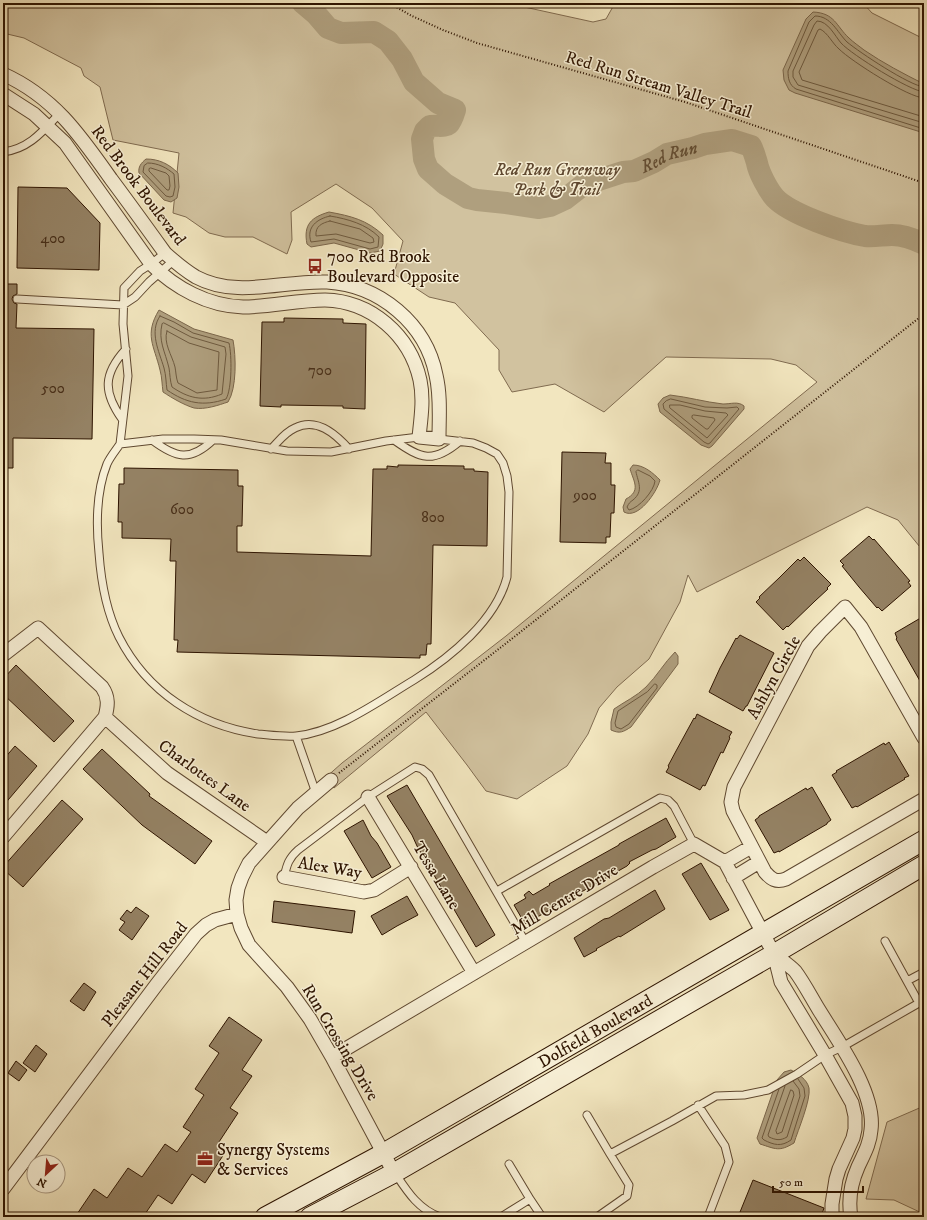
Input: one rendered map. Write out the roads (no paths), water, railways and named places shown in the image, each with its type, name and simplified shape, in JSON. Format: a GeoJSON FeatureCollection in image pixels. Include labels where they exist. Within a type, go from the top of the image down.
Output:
{"type":"FeatureCollection","features":[{"type":"Feature","properties":{"kind":"main road","name":"Dolfield Boulevard"},"geometry":{"type":"LineString","coordinates":[[265,1217],[384,1153],[924,840]]}},
{"type":"Feature","properties":{"kind":"main road","name":"Dolfield Boulevard"},"geometry":{"type":"LineString","coordinates":[[310,1217],[394,1173],[774,954],[924,865]]}},
{"type":"Feature","properties":{"kind":"street","name":"Red Brook Boulevard"},"geometry":{"type":"LineString","coordinates":[[3,74],[28,88],[60,113],[78,133],[169,257],[196,277],[230,288],[310,282],[328,282],[347,285],[367,291],[384,300],[400,312],[414,326],[424,342],[437,376],[439,394],[439,439]]}},
{"type":"Feature","properties":{"kind":"street","name":"Red Brook Boulevard"},"geometry":{"type":"LineString","coordinates":[[3,94],[34,114],[64,143],[156,269],[187,292],[206,299],[243,307],[326,300],[342,302],[360,307],[374,314],[388,325],[401,339],[411,354],[416,367],[422,394],[420,438]]}},
{"type":"Feature","properties":{"kind":"street"},"geometry":{"type":"LineString","coordinates":[[420,438],[439,439]]}},
{"type":"Feature","properties":{"kind":"street","name":"Ashlyn Circle"},"geometry":{"type":"LineString","coordinates":[[924,738],[862,628],[845,607],[808,646],[734,787],[731,807],[765,872],[773,880],[781,881],[924,799]]}},
{"type":"Feature","properties":{"kind":"street"},"geometry":{"type":"LineString","coordinates":[[3,655],[38,628],[102,687],[106,692],[108,700],[106,717],[3,837]]}},
{"type":"Feature","properties":{"kind":"street","name":"Charlottes Lane"},"geometry":{"type":"LineString","coordinates":[[106,717],[167,773],[267,842]]}},
{"type":"Feature","properties":{"kind":"street"},"geometry":{"type":"LineString","coordinates":[[237,914],[236,900],[238,888],[249,863],[298,808],[331,780]]}},
{"type":"Feature","properties":{"kind":"street","name":"Tessa Lane"},"geometry":{"type":"LineString","coordinates":[[368,797],[474,973]]}},
{"type":"Feature","properties":{"kind":"street"},"geometry":{"type":"LineString","coordinates":[[694,844],[725,862],[774,954],[781,982],[852,1103],[855,1116],[855,1129],[853,1138],[838,1169],[832,1204],[833,1217]]}},
{"type":"Feature","properties":{"kind":"street","name":"Mill Centre Drive"},"geometry":{"type":"LineString","coordinates":[[332,1057],[694,844]]}},
{"type":"Feature","properties":{"kind":"street"},"geometry":{"type":"LineString","coordinates":[[725,862],[751,846]]}},
{"type":"Feature","properties":{"kind":"street"},"geometry":{"type":"LineString","coordinates":[[733,878],[759,862]]}},
{"type":"Feature","properties":{"kind":"street","name":"Alex Way"},"geometry":{"type":"LineString","coordinates":[[284,878],[364,892],[374,890],[411,867]]}},
{"type":"Feature","properties":{"kind":"street","name":"Run Crossing Drive"},"geometry":{"type":"LineString","coordinates":[[237,914],[240,928],[249,946],[287,987],[310,1019],[394,1173]]}},
{"type":"Feature","properties":{"kind":"street","name":"Pleasant Hill Road"},"geometry":{"type":"LineString","coordinates":[[3,1189],[196,934],[206,925],[215,920],[237,914]]}},
{"type":"Feature","properties":{"kind":"street"},"geometry":{"type":"LineString","coordinates":[[774,954],[794,971],[842,1047],[868,1099],[872,1128],[869,1142],[852,1182],[849,1206],[851,1217]]}},
{"type":"Feature","properties":{"kind":"lane"},"geometry":{"type":"LineString","coordinates":[[3,152],[20,148],[30,143],[60,113]]}},
{"type":"Feature","properties":{"kind":"lane"},"geometry":{"type":"LineString","coordinates":[[17,299],[123,305],[135,298],[149,282],[156,269],[169,257]]}},
{"type":"Feature","properties":{"kind":"lane"},"geometry":{"type":"LineString","coordinates":[[169,257],[156,269],[140,271],[124,288],[122,324],[128,376],[120,444],[108,463],[100,491],[97,540],[106,600],[120,637],[134,661],[154,684],[172,699],[196,715],[220,725],[244,732],[296,736],[340,724],[432,668],[457,648],[480,626],[495,606],[504,589],[508,577],[508,476],[503,463],[497,454],[473,443],[439,439]]}},
{"type":"Feature","properties":{"kind":"lane"},"geometry":{"type":"LineString","coordinates":[[122,419],[114,408],[110,397],[108,384],[111,370],[116,359],[126,349]]}},
{"type":"Feature","properties":{"kind":"lane"},"geometry":{"type":"LineString","coordinates":[[271,449],[286,434],[295,428],[306,425],[320,426],[329,430],[339,437],[349,448]]}},
{"type":"Feature","properties":{"kind":"lane"},"geometry":{"type":"LineString","coordinates":[[120,444],[152,440],[194,438],[271,449],[331,452],[394,440],[420,438]]}},
{"type":"Feature","properties":{"kind":"lane"},"geometry":{"type":"LineString","coordinates":[[152,440],[172,453],[184,455],[196,454],[213,440]]}},
{"type":"Feature","properties":{"kind":"lane"},"geometry":{"type":"LineString","coordinates":[[394,440],[416,454],[429,457],[443,454],[460,441]]}},
{"type":"Feature","properties":{"kind":"lane"},"geometry":{"type":"LineString","coordinates":[[296,736],[316,793]]}},
{"type":"Feature","properties":{"kind":"lane"},"geometry":{"type":"LineString","coordinates":[[284,878],[290,856],[368,797],[415,767],[422,769],[429,775],[526,943]]}},
{"type":"Feature","properties":{"kind":"lane"},"geometry":{"type":"LineString","coordinates":[[497,891],[660,798],[668,800],[674,806],[694,844]]}},
{"type":"Feature","properties":{"kind":"lane"},"geometry":{"type":"LineString","coordinates":[[610,1154],[716,1096],[744,1096],[768,1090],[797,1074],[825,1055],[921,1003],[907,981],[886,941]]}},
{"type":"Feature","properties":{"kind":"lane"},"geometry":{"type":"LineString","coordinates":[[907,981],[924,972]]}},
{"type":"Feature","properties":{"kind":"lane"},"geometry":{"type":"LineString","coordinates":[[698,1105],[725,1146],[729,1162],[708,1217]]}},
{"type":"Feature","properties":{"kind":"lane"},"geometry":{"type":"LineString","coordinates":[[587,1115],[629,1185],[627,1196],[597,1217]]}},
{"type":"Feature","properties":{"kind":"lane"},"geometry":{"type":"LineString","coordinates":[[509,1164],[530,1200],[542,1217]]}},
{"type":"Feature","properties":{"kind":"lane"},"geometry":{"type":"LineString","coordinates":[[394,1173],[414,1200],[433,1215],[440,1217]]}},
{"type":"Feature","properties":{"kind":"lane"},"geometry":{"type":"LineString","coordinates":[[501,1217],[530,1200]]}},
{"type":"Feature","properties":{"kind":"lane"},"geometry":{"type":"LineString","coordinates":[[833,1217],[875,1217]]}},
{"type":"Feature","properties":{"kind":"water"},"geometry":{"type":"Polygon","coordinates":[[[813,12],[826,15],[831,18],[849,38],[864,50],[924,84],[924,133],[789,90],[784,80],[783,70],[806,19],[813,12]]]}},
{"type":"Feature","properties":{"kind":"water"},"geometry":{"type":"Polygon","coordinates":[[[146,159],[164,163],[178,173],[179,187],[177,198],[171,202],[164,200],[139,173],[140,165],[146,159]]]}},
{"type":"Feature","properties":{"kind":"water"},"geometry":{"type":"Polygon","coordinates":[[[329,212],[358,219],[377,230],[383,235],[383,244],[380,251],[370,253],[334,243],[311,247],[307,244],[306,231],[310,222],[318,216],[329,212]]]}},
{"type":"Feature","properties":{"kind":"water"},"geometry":{"type":"Polygon","coordinates":[[[159,310],[194,329],[233,340],[235,354],[234,380],[233,389],[228,402],[207,408],[194,408],[163,392],[161,373],[153,347],[151,333],[154,319],[159,310]]]}},
{"type":"Feature","properties":{"kind":"water"},"geometry":{"type":"Polygon","coordinates":[[[670,395],[723,404],[734,403],[744,406],[744,409],[709,448],[701,445],[660,412],[658,404],[663,398],[670,395]]]}},
{"type":"Feature","properties":{"kind":"water"},"geometry":{"type":"Polygon","coordinates":[[[633,465],[645,468],[660,480],[651,498],[646,504],[641,509],[629,513],[624,512],[623,507],[626,499],[634,493],[635,489],[630,469],[633,465]]]}},
{"type":"Feature","properties":{"kind":"water"},"geometry":{"type":"Polygon","coordinates":[[[675,652],[678,656],[678,664],[631,727],[621,732],[611,730],[614,709],[646,687],[675,652]]]}},
{"type":"Feature","properties":{"kind":"water"},"geometry":{"type":"Polygon","coordinates":[[[791,1070],[804,1079],[809,1088],[808,1100],[794,1143],[781,1149],[760,1144],[757,1138],[777,1080],[784,1072],[791,1070]]]}},
{"type":"Feature","properties":{"kind":"waterway","name":"Red Run"},"geometry":{"type":"LineString","coordinates":[[303,3],[316,14],[328,28],[341,33],[374,32],[388,41],[402,59],[414,82],[438,103],[455,110],[449,124],[444,126],[430,126],[425,131],[422,139],[424,159],[428,169],[445,184],[468,198],[539,208],[550,206],[565,199],[583,185],[623,172],[634,171],[667,154],[705,144],[732,140],[751,146],[760,172],[770,191],[775,198],[792,210],[817,222],[855,234],[865,236],[901,236],[924,244]]}},
{"type":"Feature","properties":{"kind":"place","name":"700 Red Brook Boulevard Opposite"},"geometry":{"type":"Point","coordinates":[315,266]}},
{"type":"Feature","properties":{"kind":"place","name":"Synergy Systems & Services"},"geometry":{"type":"Point","coordinates":[205,1159]}},
{"type":"Feature","properties":{"kind":"park label","name":"Red Run Greenway Park & Trail"},"geometry":{"type":"Point","coordinates":[557,179]}}]}
